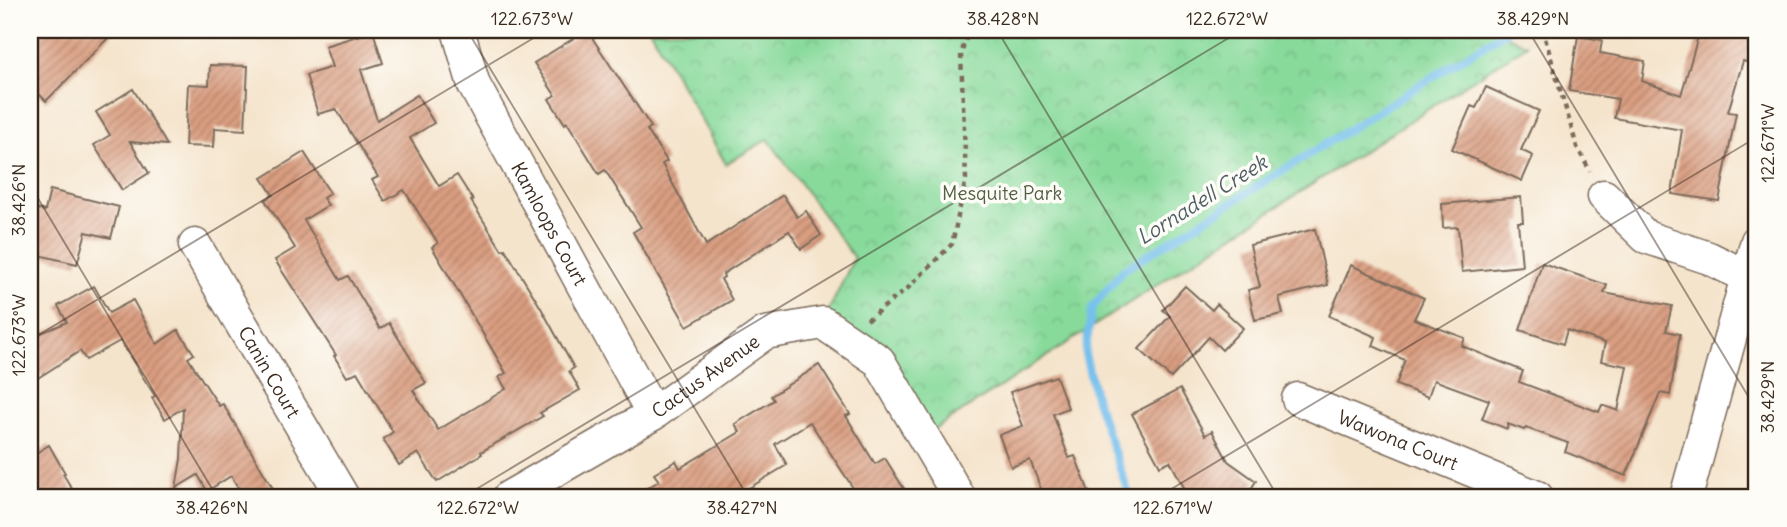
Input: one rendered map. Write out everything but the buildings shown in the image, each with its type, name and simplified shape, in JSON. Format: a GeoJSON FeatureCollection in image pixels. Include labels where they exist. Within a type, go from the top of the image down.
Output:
{"type":"FeatureCollection","features":[{"type":"Feature","properties":{"kind":"street","name":"Kamloops Court"},"geometry":{"type":"LineString","coordinates":[[458,30],[474,85],[653,414]]}},
{"type":"Feature","properties":{"kind":"street"},"geometry":{"type":"LineString","coordinates":[[1604,196],[1646,237],[1709,258],[1752,279]]}},
{"type":"Feature","properties":{"kind":"street"},"geometry":{"type":"LineString","coordinates":[[1686,497],[1752,279],[1757,241]]}},
{"type":"Feature","properties":{"kind":"street","name":"Canin Court"},"geometry":{"type":"LineString","coordinates":[[195,246],[343,497]]}},
{"type":"Feature","properties":{"kind":"street","name":"Cactus Avenue"},"geometry":{"type":"LineString","coordinates":[[509,497],[653,414],[765,333],[823,323],[879,361],[959,497]]}},
{"type":"Feature","properties":{"kind":"street","name":"Wawona Court"},"geometry":{"type":"LineString","coordinates":[[1298,399],[1537,497]]}},
{"type":"Feature","properties":{"kind":"path"},"geometry":{"type":"LineString","coordinates":[[848,340],[877,311],[907,289],[952,244],[966,179],[961,54],[969,30]]}},
{"type":"Feature","properties":{"kind":"path"},"geometry":{"type":"LineString","coordinates":[[1540,30],[1545,38],[1577,147],[1604,196]]}},
{"type":"Feature","properties":{"kind":"shaded area"},"geometry":{"type":"Polygon","coordinates":[[[1494,30],[1548,30],[1527,45],[1494,30]]]}},
{"type":"Feature","properties":{"kind":"green space","name":"Mesquite Park"},"geometry":{"type":"Polygon","coordinates":[[[650,30],[1494,30],[1527,45],[924,436],[879,361],[823,323],[854,258],[768,139],[726,164],[650,30]]]}},
{"type":"Feature","properties":{"kind":"waterway","name":"Lornadell Creek"},"geometry":{"type":"LineString","coordinates":[[1130,497],[1096,400],[1085,354],[1092,308],[1122,271],[1508,30]]}}]}
